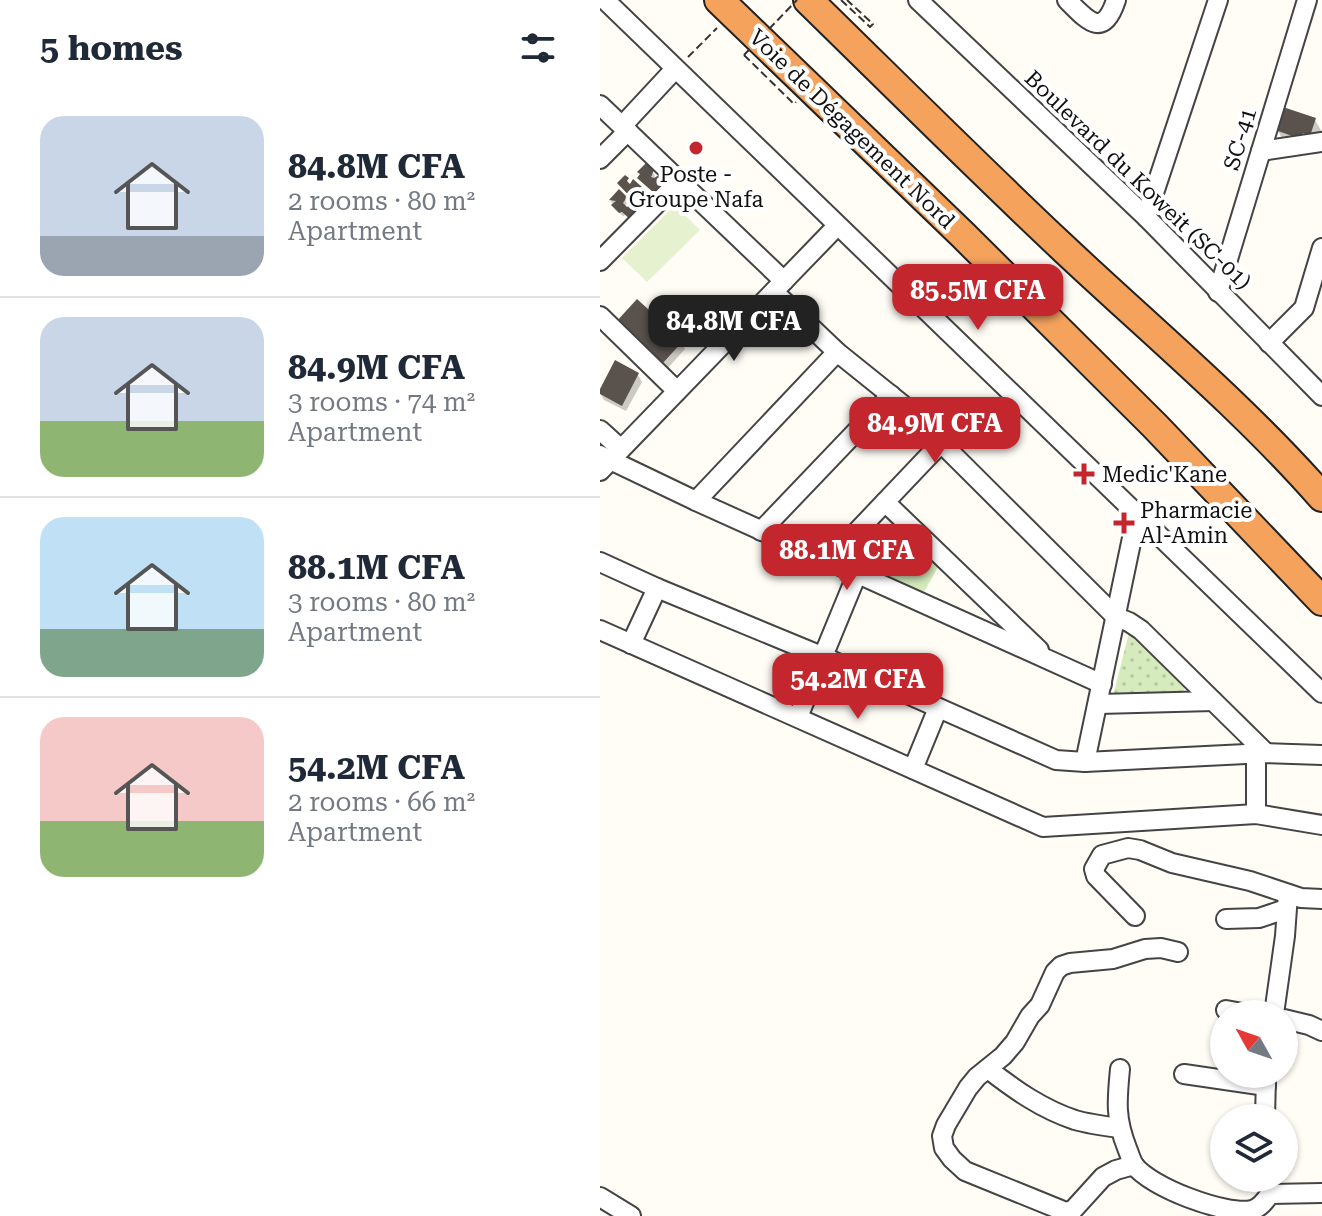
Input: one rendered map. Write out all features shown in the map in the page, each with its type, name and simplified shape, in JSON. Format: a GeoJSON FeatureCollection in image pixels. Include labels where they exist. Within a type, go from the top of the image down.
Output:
{"type":"FeatureCollection","features":[{"type":"Feature","properties":{"kind":"highway","name":"Voie de Dégagement Nord"},"geometry":{"type":"LineString","coordinates":[[719,0],[963,235],[1155,426],[1322,601]]}},
{"type":"Feature","properties":{"kind":"highway"},"geometry":{"type":"LineString","coordinates":[[808,0],[1058,244],[1272,443],[1322,497]]}},
{"type":"Feature","properties":{"kind":"highway"},"geometry":{"type":"LineString","coordinates":[[1216,389],[1252,414],[1322,482]]}},
{"type":"Feature","properties":{"kind":"highway"},"geometry":{"type":"LineString","coordinates":[[1155,426],[1186,473],[1322,619]]}},
{"type":"Feature","properties":{"kind":"street"},"geometry":{"type":"LineString","coordinates":[[605,0],[1322,693]]}},
{"type":"Feature","properties":{"kind":"street","name":"Boulevard du Koweit (SC-01)"},"geometry":{"type":"LineString","coordinates":[[918,0],[1146,217],[1269,343],[1319,389]]}},
{"type":"Feature","properties":{"kind":"street"},"geometry":{"type":"LineString","coordinates":[[1067,0],[1095,24],[1103,23],[1108,18],[1116,0]]}},
{"type":"Feature","properties":{"kind":"street"},"geometry":{"type":"LineString","coordinates":[[1146,217],[1218,0]]}},
{"type":"Feature","properties":{"kind":"street","name":"SC-41"},"geometry":{"type":"LineString","coordinates":[[1218,292],[1307,0]]}},
{"type":"Feature","properties":{"kind":"street"},"geometry":{"type":"LineString","coordinates":[[600,159],[675,69]]}},
{"type":"Feature","properties":{"kind":"street"},"geometry":{"type":"LineString","coordinates":[[600,105],[679,181],[837,352],[891,395],[942,442],[1116,617],[1141,630],[1213,701],[1261,754],[1256,814]]}},
{"type":"Feature","properties":{"kind":"street"},"geometry":{"type":"LineString","coordinates":[[1261,151],[1322,142]]}},
{"type":"Feature","properties":{"kind":"street"},"geometry":{"type":"LineString","coordinates":[[600,261],[679,181]]}},
{"type":"Feature","properties":{"kind":"street"},"geometry":{"type":"LineString","coordinates":[[608,459],[837,226]]}},
{"type":"Feature","properties":{"kind":"street"},"geometry":{"type":"LineString","coordinates":[[1269,343],[1313,306],[1322,248]]}},
{"type":"Feature","properties":{"kind":"street"},"geometry":{"type":"LineString","coordinates":[[600,316],[677,391]]}},
{"type":"Feature","properties":{"kind":"street"},"geometry":{"type":"LineString","coordinates":[[696,501],[837,352]]}},
{"type":"Feature","properties":{"kind":"street"},"geometry":{"type":"LineString","coordinates":[[761,531],[891,395]]}},
{"type":"Feature","properties":{"kind":"street"},"geometry":{"type":"LineString","coordinates":[[600,430],[608,459],[1102,684]]}},
{"type":"Feature","properties":{"kind":"street"},"geometry":{"type":"LineString","coordinates":[[829,561],[942,442]]}},
{"type":"Feature","properties":{"kind":"street"},"geometry":{"type":"LineString","coordinates":[[885,502],[1050,661]]}},
{"type":"Feature","properties":{"kind":"street"},"geometry":{"type":"LineString","coordinates":[[1085,762],[1137,514]]}},
{"type":"Feature","properties":{"kind":"street"},"geometry":{"type":"LineString","coordinates":[[600,562],[1051,758],[1085,762],[1261,754],[1322,755]]}},
{"type":"Feature","properties":{"kind":"street"},"geometry":{"type":"LineString","coordinates":[[798,717],[857,574]]}},
{"type":"Feature","properties":{"kind":"street"},"geometry":{"type":"LineString","coordinates":[[631,644],[657,588]]}},
{"type":"Feature","properties":{"kind":"street"},"geometry":{"type":"LineString","coordinates":[[600,630],[1043,827],[1256,814],[1322,825]]}},
{"type":"Feature","properties":{"kind":"street"},"geometry":{"type":"LineString","coordinates":[[1099,704],[1213,701]]}},
{"type":"Feature","properties":{"kind":"street"},"geometry":{"type":"LineString","coordinates":[[913,769],[938,708]]}},
{"type":"Feature","properties":{"kind":"street"},"geometry":{"type":"LineString","coordinates":[[1135,916],[1096,876],[1094,869],[1102,855],[1128,848],[1140,850],[1172,863],[1250,881],[1287,902]]}},
{"type":"Feature","properties":{"kind":"street"},"geometry":{"type":"LineString","coordinates":[[1226,919],[1259,918],[1287,902],[1301,898],[1322,899]]}},
{"type":"Feature","properties":{"kind":"street"},"geometry":{"type":"LineString","coordinates":[[1276,1000],[1287,902]]}},
{"type":"Feature","properties":{"kind":"street"},"geometry":{"type":"LineString","coordinates":[[1134,1165],[1103,1177],[1073,1210],[1066,1212],[965,1171],[944,1148],[942,1136],[968,1088],[1015,1042],[1061,966],[1113,959],[1145,949],[1161,948],[1178,952]]}},
{"type":"Feature","properties":{"kind":"street"},"geometry":{"type":"LineString","coordinates":[[1298,1022],[1322,1031]]}},
{"type":"Feature","properties":{"kind":"street"},"geometry":{"type":"LineString","coordinates":[[988,1069],[1021,1093],[1058,1113],[1078,1121],[1119,1128]]}},
{"type":"Feature","properties":{"kind":"street"},"geometry":{"type":"LineString","coordinates":[[1120,1069],[1119,1128],[1134,1165],[1149,1179],[1199,1203],[1224,1211],[1256,1209],[1266,1192]]}},
{"type":"Feature","properties":{"kind":"street"},"geometry":{"type":"LineString","coordinates":[[1184,1074],[1210,1076]]}},
{"type":"Feature","properties":{"kind":"street"},"geometry":{"type":"LineString","coordinates":[[1298,1190],[1322,1193]]}},
{"type":"Feature","properties":{"kind":"street"},"geometry":{"type":"LineString","coordinates":[[600,1197],[631,1216]]}},
{"type":"Feature","properties":{"kind":"path"},"geometry":{"type":"LineString","coordinates":[[744,55],[797,0]]}},
{"type":"Feature","properties":{"kind":"path"},"geometry":{"type":"LineString","coordinates":[[841,0],[870,27],[873,24],[847,0]]}},
{"type":"Feature","properties":{"kind":"path"},"geometry":{"type":"LineString","coordinates":[[675,69],[718,27],[723,32]]}},
{"type":"Feature","properties":{"kind":"green space"},"geometry":{"type":"Polygon","coordinates":[[[675,205],[700,230],[647,282],[622,258],[675,205]]]}},
{"type":"Feature","properties":{"kind":"green space"},"geometry":{"type":"Polygon","coordinates":[[[894,524],[938,567],[924,592],[888,581],[871,572],[868,553],[894,524]]]}},
{"type":"Feature","properties":{"kind":"green space"},"geometry":{"type":"Polygon","coordinates":[[[1130,629],[1185,680],[1184,695],[1113,696],[1130,629]]]}},
{"type":"Feature","properties":{"kind":"building"},"geometry":{"type":"Polygon","coordinates":[[[1283,107],[1316,118],[1310,136],[1303,133],[1301,139],[1275,130],[1283,107]]]}},
{"type":"Feature","properties":{"kind":"building"},"geometry":{"type":"Polygon","coordinates":[[[646,163],[654,170],[651,177],[659,175],[665,180],[653,192],[637,178],[640,174],[637,172],[646,163]]]}},
{"type":"Feature","properties":{"kind":"building"},"geometry":{"type":"Polygon","coordinates":[[[625,175],[630,184],[633,179],[642,187],[638,191],[649,198],[640,207],[617,183],[625,175]]]}},
{"type":"Feature","properties":{"kind":"building"},"geometry":{"type":"Polygon","coordinates":[[[619,189],[627,197],[623,203],[627,207],[633,203],[638,209],[630,219],[611,205],[616,201],[609,200],[619,189]]]}},
{"type":"Feature","properties":{"kind":"building"},"geometry":{"type":"Polygon","coordinates":[[[637,299],[683,341],[662,364],[616,322],[637,299]]]}},
{"type":"Feature","properties":{"kind":"building"},"geometry":{"type":"Polygon","coordinates":[[[615,360],[639,373],[622,406],[600,394],[615,360]]]}},
{"type":"Feature","properties":{"kind":"place","name":"Poste - Groupe Nafa"},"geometry":{"type":"Point","coordinates":[696,148]}},
{"type":"Feature","properties":{"kind":"place","name":"Medic'Kane"},"geometry":{"type":"Point","coordinates":[1084,474]}},
{"type":"Feature","properties":{"kind":"place","name":"Pharmacie Al-Amin"},"geometry":{"type":"Point","coordinates":[1124,523]}}]}
